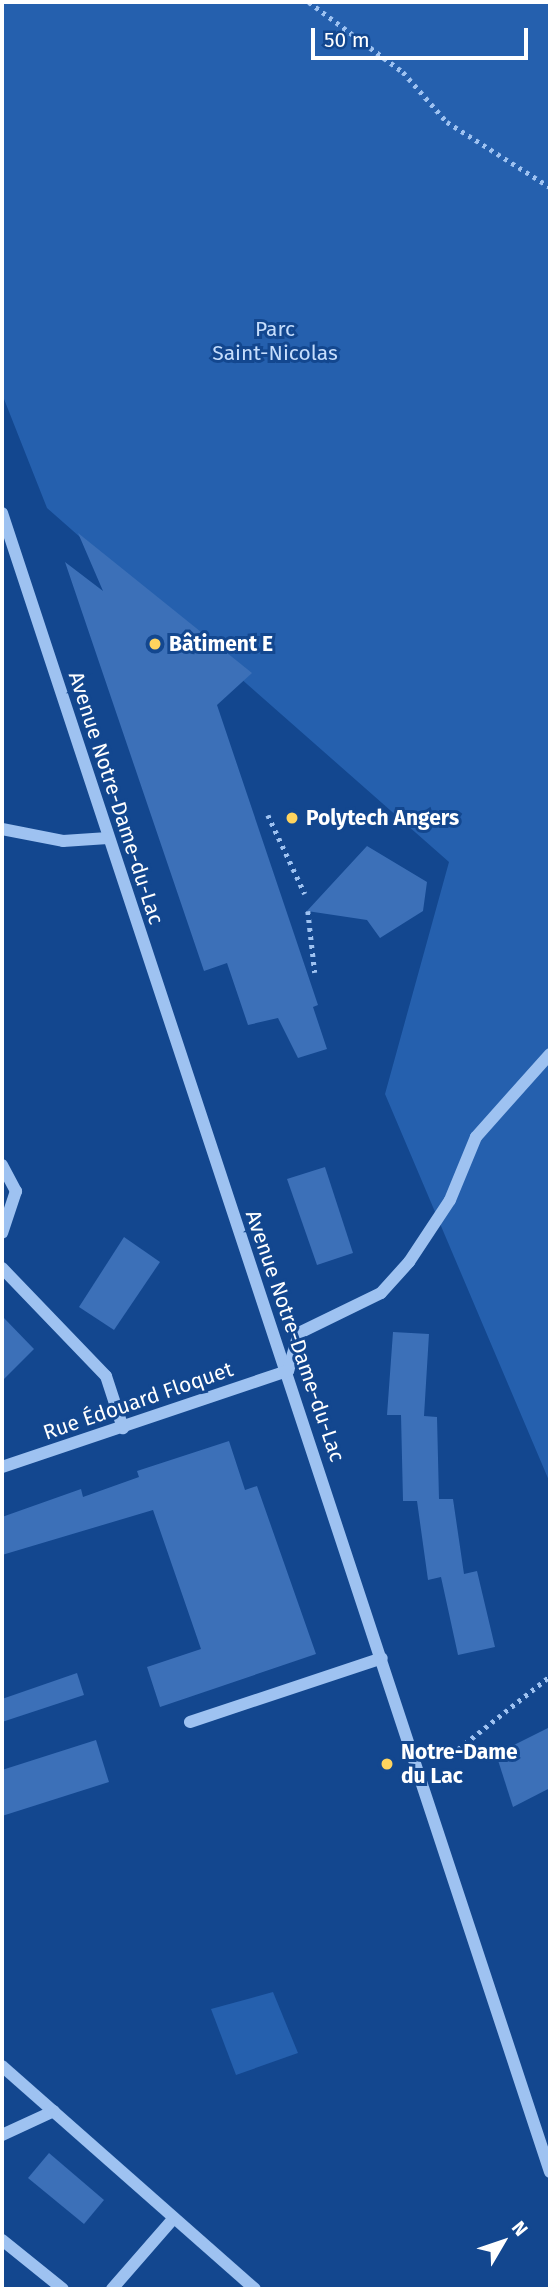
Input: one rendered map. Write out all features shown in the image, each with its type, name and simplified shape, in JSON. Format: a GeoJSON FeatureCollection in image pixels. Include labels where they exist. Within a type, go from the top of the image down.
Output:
{"type":"FeatureCollection","features":[{"type":"Feature","properties":{"kind":"street","name":"Avenue Notre-Dame-du-Lac"},"geometry":{"type":"LineString","coordinates":[[2,513],[108,838],[288,1371],[550,2172]]}},
{"type":"Feature","properties":{"kind":"street"},"geometry":{"type":"LineString","coordinates":[[2,829],[63,841],[108,838]]}},
{"type":"Feature","properties":{"kind":"street"},"geometry":{"type":"LineString","coordinates":[[288,1371],[299,1333],[381,1293],[409,1262],[450,1200],[476,1137],[550,1054]]}},
{"type":"Feature","properties":{"kind":"street"},"geometry":{"type":"LineString","coordinates":[[2,1165],[16,1191],[2,1233]]}},
{"type":"Feature","properties":{"kind":"street"},"geometry":{"type":"LineString","coordinates":[[2,1268],[106,1376],[124,1428]]}},
{"type":"Feature","properties":{"kind":"street","name":"Rue Édouard Floquet"},"geometry":{"type":"LineString","coordinates":[[2,1467],[288,1371]]}},
{"type":"Feature","properties":{"kind":"street"},"geometry":{"type":"LineString","coordinates":[[190,1722],[382,1658]]}},
{"type":"Feature","properties":{"kind":"street"},"geometry":{"type":"LineString","coordinates":[[2,2066],[254,2289]]}},
{"type":"Feature","properties":{"kind":"street"},"geometry":{"type":"LineString","coordinates":[[2,2135],[54,2111]]}},
{"type":"Feature","properties":{"kind":"street"},"geometry":{"type":"LineString","coordinates":[[113,2289],[174,2218]]}},
{"type":"Feature","properties":{"kind":"street"},"geometry":{"type":"LineString","coordinates":[[2,2240],[63,2289]]}},
{"type":"Feature","properties":{"kind":"path"},"geometry":{"type":"LineString","coordinates":[[309,2],[402,72],[447,122],[550,187]]}},
{"type":"Feature","properties":{"kind":"path"},"geometry":{"type":"LineString","coordinates":[[268,815],[305,894]]}},
{"type":"Feature","properties":{"kind":"path"},"geometry":{"type":"LineString","coordinates":[[308,911],[314,973]]}},
{"type":"Feature","properties":{"kind":"path"},"geometry":{"type":"LineString","coordinates":[[458,1749],[550,1676]]}},
{"type":"Feature","properties":{"kind":"green space","name":"Parc Saint-Nicolas"},"geometry":{"type":"Polygon","coordinates":[[[2,2],[550,2],[550,1483],[385,1094],[449,862],[47,508],[2,394],[2,2]]]}},
{"type":"Feature","properties":{"kind":"green space"},"geometry":{"type":"Polygon","coordinates":[[[273,1992],[298,2053],[236,2075],[211,2009],[273,1992]]]}},
{"type":"Feature","properties":{"kind":"building"},"geometry":{"type":"Polygon","coordinates":[[[78,533],[252,673],[217,705],[318,1005],[313,1007],[327,1049],[298,1058],[278,1018],[248,1025],[227,963],[204,971],[65,562],[103,591],[78,533]]]}},
{"type":"Feature","properties":{"kind":"building"},"geometry":{"type":"Polygon","coordinates":[[[367,846],[427,882],[423,911],[380,938],[367,920],[307,911],[367,846]]]}},
{"type":"Feature","properties":{"kind":"building"},"geometry":{"type":"Polygon","coordinates":[[[325,1167],[353,1253],[317,1265],[287,1179],[325,1167]]]}},
{"type":"Feature","properties":{"kind":"building"},"geometry":{"type":"Polygon","coordinates":[[[124,1237],[160,1262],[114,1330],[79,1307],[124,1237]]]}},
{"type":"Feature","properties":{"kind":"building"},"geometry":{"type":"Polygon","coordinates":[[[2,1316],[34,1349],[2,1381],[2,1316]]]}},
{"type":"Feature","properties":{"kind":"building"},"geometry":{"type":"Polygon","coordinates":[[[393,1332],[429,1334],[424,1416],[437,1417],[439,1499],[453,1499],[464,1574],[477,1571],[495,1647],[458,1655],[441,1577],[428,1580],[417,1501],[403,1501],[401,1415],[387,1415],[393,1332]]]}},
{"type":"Feature","properties":{"kind":"building"},"geometry":{"type":"Polygon","coordinates":[[[229,1441],[245,1490],[257,1486],[316,1654],[160,1707],[147,1667],[201,1649],[153,1510],[2,1555],[2,1517],[81,1489],[83,1497],[139,1477],[137,1471],[229,1441]]]}},
{"type":"Feature","properties":{"kind":"building"},"geometry":{"type":"Polygon","coordinates":[[[77,1673],[84,1695],[2,1722],[2,1699],[77,1673]]]}},
{"type":"Feature","properties":{"kind":"building"},"geometry":{"type":"Polygon","coordinates":[[[550,1727],[550,1788],[513,1807],[496,1754],[550,1727]]]}},
{"type":"Feature","properties":{"kind":"building"},"geometry":{"type":"Polygon","coordinates":[[[96,1740],[109,1782],[2,1816],[2,1770],[96,1740]]]}},
{"type":"Feature","properties":{"kind":"building"},"geometry":{"type":"Polygon","coordinates":[[[49,2153],[104,2200],[84,2224],[28,2178],[49,2153]]]}},
{"type":"Feature","properties":{"kind":"place","name":"Bâtiment E"},"geometry":{"type":"Point","coordinates":[155,644]}},
{"type":"Feature","properties":{"kind":"place","name":"Polytech Angers"},"geometry":{"type":"Point","coordinates":[292,818]}},
{"type":"Feature","properties":{"kind":"place","name":"Notre-Dame du Lac"},"geometry":{"type":"Point","coordinates":[387,1764]}}]}
